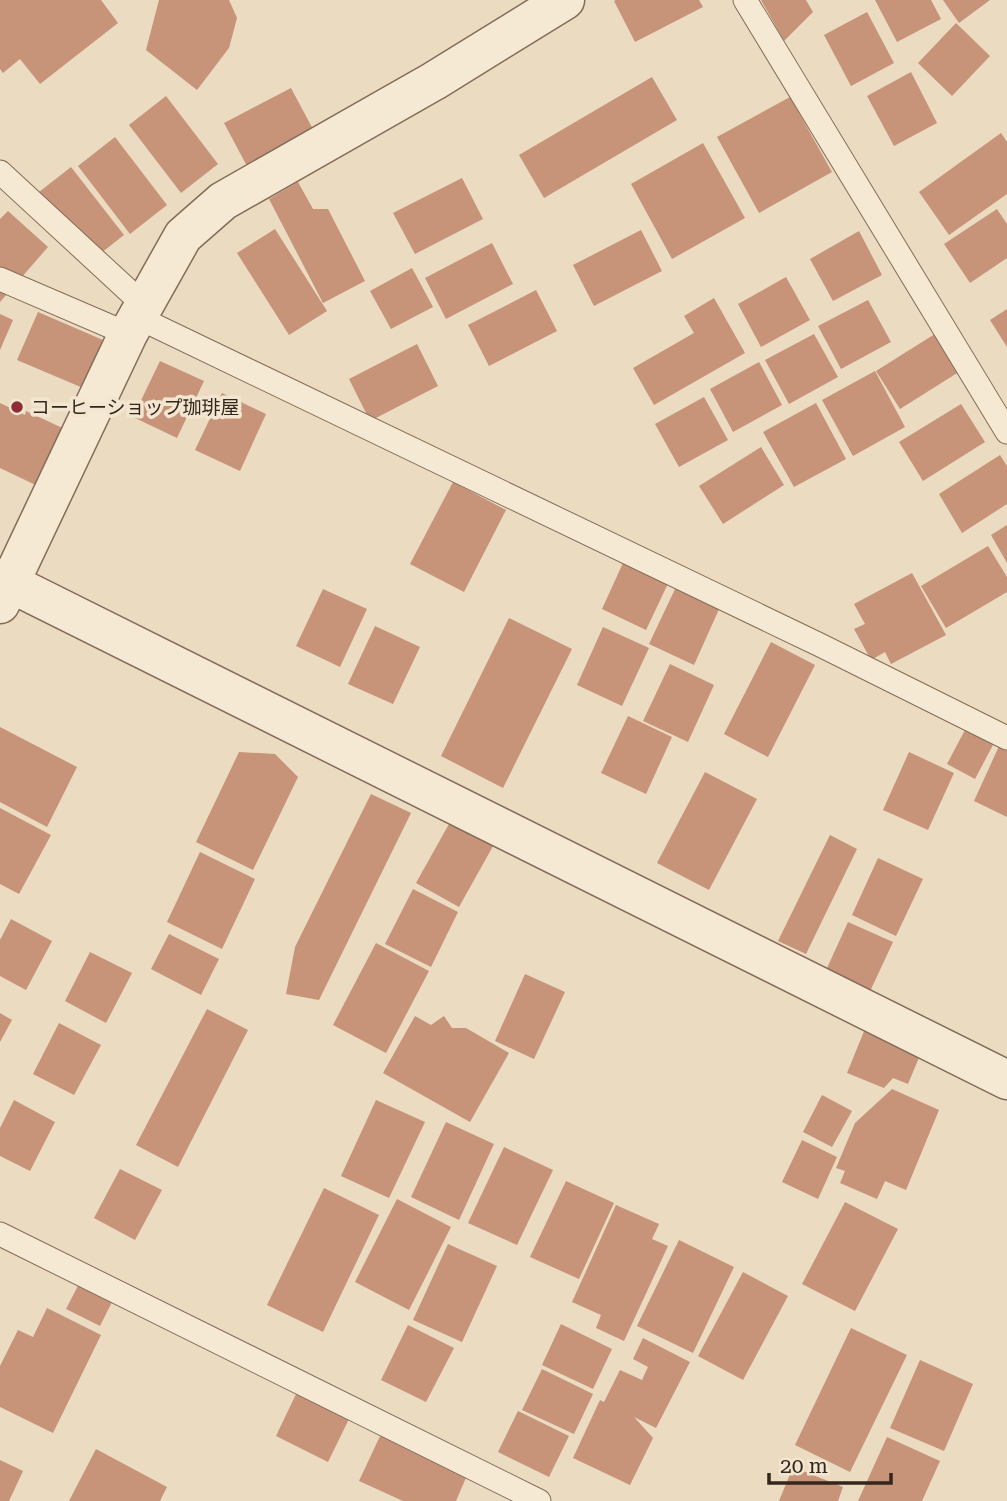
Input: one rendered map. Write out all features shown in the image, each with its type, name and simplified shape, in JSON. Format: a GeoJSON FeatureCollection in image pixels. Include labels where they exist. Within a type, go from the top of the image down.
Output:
{"type":"FeatureCollection","features":[{"type":"Feature","properties":{"kind":"street"},"geometry":{"type":"LineString","coordinates":[[565,0],[434,81],[223,201],[183,236],[136,318],[3,589],[1007,1080]]}},
{"type":"Feature","properties":{"kind":"lane"},"geometry":{"type":"LineString","coordinates":[[745,0],[1007,432]]}},
{"type":"Feature","properties":{"kind":"lane"},"geometry":{"type":"LineString","coordinates":[[0,172],[136,318]]}},
{"type":"Feature","properties":{"kind":"lane"},"geometry":{"type":"LineString","coordinates":[[0,279],[136,318],[795,633],[1007,738]]}},
{"type":"Feature","properties":{"kind":"lane"},"geometry":{"type":"LineString","coordinates":[[0,1234],[539,1501]]}},
{"type":"Feature","properties":{"kind":"building"},"geometry":{"type":"Polygon","coordinates":[[[0,0],[101,0],[118,23],[40,84],[20,59],[3,73],[0,69],[0,0]]]}},
{"type":"Feature","properties":{"kind":"building"},"geometry":{"type":"Polygon","coordinates":[[[159,0],[229,0],[237,18],[229,48],[197,90],[146,50],[159,0]]]}},
{"type":"Feature","properties":{"kind":"building"},"geometry":{"type":"Polygon","coordinates":[[[699,0],[703,7],[635,42],[614,1],[699,0]]]}},
{"type":"Feature","properties":{"kind":"building"},"geometry":{"type":"Polygon","coordinates":[[[761,0],[806,0],[813,12],[784,41],[761,0]]]}},
{"type":"Feature","properties":{"kind":"building"},"geometry":{"type":"Polygon","coordinates":[[[875,0],[931,0],[941,19],[897,42],[875,0]]]}},
{"type":"Feature","properties":{"kind":"building"},"geometry":{"type":"Polygon","coordinates":[[[943,0],[990,0],[959,23],[943,0]]]}},
{"type":"Feature","properties":{"kind":"building"},"geometry":{"type":"Polygon","coordinates":[[[867,12],[894,63],[851,86],[824,35],[867,12]]]}},
{"type":"Feature","properties":{"kind":"building"},"geometry":{"type":"Polygon","coordinates":[[[956,23],[990,56],[952,96],[918,63],[956,23]]]}},
{"type":"Feature","properties":{"kind":"building"},"geometry":{"type":"Polygon","coordinates":[[[911,72],[937,123],[894,146],[867,96],[911,72]]]}},
{"type":"Feature","properties":{"kind":"building"},"geometry":{"type":"Polygon","coordinates":[[[652,77],[677,120],[544,198],[519,155],[652,77]]]}},
{"type":"Feature","properties":{"kind":"building"},"geometry":{"type":"Polygon","coordinates":[[[291,88],[315,133],[248,168],[224,123],[291,88]]]}},
{"type":"Feature","properties":{"kind":"building"},"geometry":{"type":"Polygon","coordinates":[[[166,96],[218,164],[181,193],[129,125],[166,96]]]}},
{"type":"Feature","properties":{"kind":"building"},"geometry":{"type":"Polygon","coordinates":[[[790,97],[832,172],[759,213],[717,137],[790,97]]]}},
{"type":"Feature","properties":{"kind":"building"},"geometry":{"type":"Polygon","coordinates":[[[1001,133],[1007,142],[1007,194],[949,235],[919,192],[1001,133]]]}},
{"type":"Feature","properties":{"kind":"building"},"geometry":{"type":"Polygon","coordinates":[[[115,137],[167,205],[130,234],[78,166],[115,137]]]}},
{"type":"Feature","properties":{"kind":"building"},"geometry":{"type":"Polygon","coordinates":[[[703,143],[745,218],[672,259],[631,184],[703,143]]]}},
{"type":"Feature","properties":{"kind":"building"},"geometry":{"type":"Polygon","coordinates":[[[71,167],[124,235],[87,264],[34,196],[71,167]]]}},
{"type":"Feature","properties":{"kind":"building"},"geometry":{"type":"Polygon","coordinates":[[[462,178],[483,219],[415,254],[393,213],[462,178]]]}},
{"type":"Feature","properties":{"kind":"building"},"geometry":{"type":"Polygon","coordinates":[[[298,182],[313,209],[328,209],[365,281],[323,303],[269,199],[298,182]]]}},
{"type":"Feature","properties":{"kind":"building"},"geometry":{"type":"Polygon","coordinates":[[[997,209],[1007,224],[1007,258],[970,283],[944,244],[997,209]]]}},
{"type":"Feature","properties":{"kind":"building"},"geometry":{"type":"Polygon","coordinates":[[[8,211],[48,247],[0,302],[0,219],[8,211]]]}},
{"type":"Feature","properties":{"kind":"building"},"geometry":{"type":"Polygon","coordinates":[[[275,229],[327,311],[289,335],[237,253],[275,229]]]}},
{"type":"Feature","properties":{"kind":"building"},"geometry":{"type":"Polygon","coordinates":[[[641,230],[662,271],[594,306],[573,265],[641,230]]]}},
{"type":"Feature","properties":{"kind":"building"},"geometry":{"type":"Polygon","coordinates":[[[859,231],[882,275],[833,301],[810,259],[859,231]]]}},
{"type":"Feature","properties":{"kind":"building"},"geometry":{"type":"Polygon","coordinates":[[[492,243],[513,284],[446,319],[425,278],[492,243]]]}},
{"type":"Feature","properties":{"kind":"building"},"geometry":{"type":"Polygon","coordinates":[[[412,268],[433,307],[391,329],[370,291],[412,268]]]}},
{"type":"Feature","properties":{"kind":"building"},"geometry":{"type":"Polygon","coordinates":[[[786,277],[810,320],[761,347],[738,304],[786,277]]]}},
{"type":"Feature","properties":{"kind":"building"},"geometry":{"type":"Polygon","coordinates":[[[536,290],[557,331],[489,366],[468,325],[536,290]]]}},
{"type":"Feature","properties":{"kind":"building"},"geometry":{"type":"Polygon","coordinates":[[[714,298],[745,353],[654,405],[633,368],[694,333],[684,316],[714,298]]]}},
{"type":"Feature","properties":{"kind":"building"},"geometry":{"type":"Polygon","coordinates":[[[868,300],[891,342],[841,369],[818,326],[868,300]]]}},
{"type":"Feature","properties":{"kind":"building"},"geometry":{"type":"Polygon","coordinates":[[[1007,309],[1007,347],[990,320],[1007,309]]]}},
{"type":"Feature","properties":{"kind":"building"},"geometry":{"type":"Polygon","coordinates":[[[38,312],[103,340],[83,388],[17,360],[38,312]]]}},
{"type":"Feature","properties":{"kind":"building"},"geometry":{"type":"Polygon","coordinates":[[[0,314],[13,320],[0,350],[0,314]]]}},
{"type":"Feature","properties":{"kind":"building"},"geometry":{"type":"Polygon","coordinates":[[[938,332],[962,370],[900,409],[876,371],[938,332]]]}},
{"type":"Feature","properties":{"kind":"building"},"geometry":{"type":"Polygon","coordinates":[[[814,334],[838,377],[789,404],[765,360],[814,334]]]}},
{"type":"Feature","properties":{"kind":"building"},"geometry":{"type":"Polygon","coordinates":[[[417,344],[438,386],[370,421],[349,379],[417,344]]]}},
{"type":"Feature","properties":{"kind":"building"},"geometry":{"type":"Polygon","coordinates":[[[160,361],[204,381],[177,438],[133,417],[160,361]]]}},
{"type":"Feature","properties":{"kind":"building"},"geometry":{"type":"Polygon","coordinates":[[[759,362],[782,405],[733,432],[710,389],[759,362]]]}},
{"type":"Feature","properties":{"kind":"building"},"geometry":{"type":"Polygon","coordinates":[[[875,371],[905,427],[853,456],[822,400],[875,371]]]}},
{"type":"Feature","properties":{"kind":"building"},"geometry":{"type":"Polygon","coordinates":[[[222,393],[266,414],[240,471],[195,450],[222,393]]]}},
{"type":"Feature","properties":{"kind":"building"},"geometry":{"type":"Polygon","coordinates":[[[704,397],[728,440],[679,467],[655,424],[704,397]]]}},
{"type":"Feature","properties":{"kind":"building"},"geometry":{"type":"Polygon","coordinates":[[[0,403],[25,415],[26,411],[71,432],[44,489],[0,468],[0,403]]]}},
{"type":"Feature","properties":{"kind":"building"},"geometry":{"type":"Polygon","coordinates":[[[816,403],[846,459],[794,487],[763,432],[816,403]]]}},
{"type":"Feature","properties":{"kind":"building"},"geometry":{"type":"Polygon","coordinates":[[[961,404],[985,442],[923,481],[899,442],[961,404]]]}},
{"type":"Feature","properties":{"kind":"building"},"geometry":{"type":"Polygon","coordinates":[[[761,447],[784,485],[723,524],[699,486],[761,447]]]}},
{"type":"Feature","properties":{"kind":"building"},"geometry":{"type":"Polygon","coordinates":[[[1000,455],[1007,466],[1007,504],[962,533],[939,494],[1000,455]]]}},
{"type":"Feature","properties":{"kind":"building"},"geometry":{"type":"Polygon","coordinates":[[[453,482],[506,510],[464,592],[410,564],[453,482]]]}},
{"type":"Feature","properties":{"kind":"building"},"geometry":{"type":"Polygon","coordinates":[[[1007,525],[1007,563],[991,535],[1007,525]]]}},
{"type":"Feature","properties":{"kind":"building"},"geometry":{"type":"Polygon","coordinates":[[[988,546],[1007,577],[1007,592],[946,628],[921,586],[988,546]]]}},
{"type":"Feature","properties":{"kind":"building"},"geometry":{"type":"Polygon","coordinates":[[[628,552],[673,573],[646,630],[602,609],[628,552]]]}},
{"type":"Feature","properties":{"kind":"building"},"geometry":{"type":"Polygon","coordinates":[[[912,573],[946,635],[891,664],[885,652],[871,660],[854,629],[865,624],[854,604],[912,573]]]}},
{"type":"Feature","properties":{"kind":"building"},"geometry":{"type":"Polygon","coordinates":[[[676,587],[720,607],[694,665],[649,644],[676,587]]]}},
{"type":"Feature","properties":{"kind":"building"},"geometry":{"type":"Polygon","coordinates":[[[323,589],[367,609],[340,667],[296,646],[323,589]]]}},
{"type":"Feature","properties":{"kind":"building"},"geometry":{"type":"Polygon","coordinates":[[[509,618],[572,649],[503,788],[441,756],[509,618]]]}},
{"type":"Feature","properties":{"kind":"building"},"geometry":{"type":"Polygon","coordinates":[[[375,626],[420,647],[393,704],[348,684],[375,626]]]}},
{"type":"Feature","properties":{"kind":"building"},"geometry":{"type":"Polygon","coordinates":[[[603,627],[649,648],[622,706],[577,685],[603,627]]]}},
{"type":"Feature","properties":{"kind":"building"},"geometry":{"type":"Polygon","coordinates":[[[771,642],[815,665],[768,757],[724,734],[771,642]]]}},
{"type":"Feature","properties":{"kind":"building"},"geometry":{"type":"Polygon","coordinates":[[[670,664],[714,685],[688,742],[643,721],[670,664]]]}},
{"type":"Feature","properties":{"kind":"building"},"geometry":{"type":"Polygon","coordinates":[[[628,716],[672,737],[646,794],[601,773],[628,716]]]}},
{"type":"Feature","properties":{"kind":"building"},"geometry":{"type":"Polygon","coordinates":[[[0,727],[77,767],[47,827],[0,802],[0,727]]]}},
{"type":"Feature","properties":{"kind":"building"},"geometry":{"type":"Polygon","coordinates":[[[966,728],[994,743],[975,779],[947,764],[966,728]]]}},
{"type":"Feature","properties":{"kind":"building"},"geometry":{"type":"Polygon","coordinates":[[[1000,744],[1007,747],[1007,817],[974,801],[1000,744]]]}},
{"type":"Feature","properties":{"kind":"building"},"geometry":{"type":"Polygon","coordinates":[[[239,752],[275,754],[298,777],[253,870],[196,842],[239,752]]]}},
{"type":"Feature","properties":{"kind":"building"},"geometry":{"type":"Polygon","coordinates":[[[909,752],[954,773],[928,830],[883,810],[909,752]]]}},
{"type":"Feature","properties":{"kind":"building"},"geometry":{"type":"Polygon","coordinates":[[[705,772],[757,799],[709,890],[657,863],[705,772]]]}},
{"type":"Feature","properties":{"kind":"building"},"geometry":{"type":"Polygon","coordinates":[[[371,794],[411,813],[319,1000],[286,994],[295,947],[371,794]]]}},
{"type":"Feature","properties":{"kind":"building"},"geometry":{"type":"Polygon","coordinates":[[[0,808],[51,835],[19,894],[0,884],[0,808]]]}},
{"type":"Feature","properties":{"kind":"building"},"geometry":{"type":"Polygon","coordinates":[[[454,815],[497,839],[459,907],[416,883],[454,815]]]}},
{"type":"Feature","properties":{"kind":"building"},"geometry":{"type":"Polygon","coordinates":[[[830,835],[857,849],[806,954],[778,941],[830,835]]]}},
{"type":"Feature","properties":{"kind":"building"},"geometry":{"type":"Polygon","coordinates":[[[200,852],[255,879],[222,949],[167,922],[200,852]]]}},
{"type":"Feature","properties":{"kind":"building"},"geometry":{"type":"Polygon","coordinates":[[[878,858],[923,879],[896,936],[852,915],[878,858]]]}},
{"type":"Feature","properties":{"kind":"building"},"geometry":{"type":"Polygon","coordinates":[[[413,889],[458,912],[431,967],[385,944],[413,889]]]}},
{"type":"Feature","properties":{"kind":"building"},"geometry":{"type":"Polygon","coordinates":[[[11,919],[52,941],[26,990],[0,976],[0,940],[11,919]]]}},
{"type":"Feature","properties":{"kind":"building"},"geometry":{"type":"Polygon","coordinates":[[[848,922],[893,942],[866,1000],[822,979],[848,922]]]}},
{"type":"Feature","properties":{"kind":"building"},"geometry":{"type":"Polygon","coordinates":[[[169,934],[219,959],[201,995],[151,969],[169,934]]]}},
{"type":"Feature","properties":{"kind":"building"},"geometry":{"type":"Polygon","coordinates":[[[376,943],[429,971],[386,1053],[333,1025],[376,943]]]}},
{"type":"Feature","properties":{"kind":"building"},"geometry":{"type":"Polygon","coordinates":[[[90,952],[132,973],[106,1023],[65,1001],[90,952]]]}},
{"type":"Feature","properties":{"kind":"building"},"geometry":{"type":"Polygon","coordinates":[[[525,974],[565,992],[534,1059],[495,1041],[525,974]]]}},
{"type":"Feature","properties":{"kind":"building"},"geometry":{"type":"Polygon","coordinates":[[[207,1009],[248,1030],[178,1167],[136,1145],[207,1009]]]}},
{"type":"Feature","properties":{"kind":"building"},"geometry":{"type":"Polygon","coordinates":[[[0,1013],[12,1020],[0,1042],[0,1013]]]}},
{"type":"Feature","properties":{"kind":"building"},"geometry":{"type":"Polygon","coordinates":[[[415,1016],[431,1025],[444,1016],[452,1028],[466,1028],[509,1053],[470,1122],[383,1073],[415,1016]]]}},
{"type":"Feature","properties":{"kind":"building"},"geometry":{"type":"Polygon","coordinates":[[[59,1023],[101,1045],[74,1095],[33,1074],[59,1023]]]}},
{"type":"Feature","properties":{"kind":"building"},"geometry":{"type":"Polygon","coordinates":[[[867,1024],[923,1048],[908,1084],[893,1078],[884,1088],[847,1073],[867,1024]]]}},
{"type":"Feature","properties":{"kind":"building"},"geometry":{"type":"Polygon","coordinates":[[[892,1089],[939,1110],[906,1190],[885,1181],[877,1199],[840,1183],[845,1171],[836,1168],[855,1123],[892,1089]]]}},
{"type":"Feature","properties":{"kind":"building"},"geometry":{"type":"Polygon","coordinates":[[[822,1095],[852,1111],[832,1147],[803,1132],[822,1095]]]}},
{"type":"Feature","properties":{"kind":"building"},"geometry":{"type":"Polygon","coordinates":[[[14,1100],[55,1122],[30,1171],[0,1156],[0,1128],[14,1100]]]}},
{"type":"Feature","properties":{"kind":"building"},"geometry":{"type":"Polygon","coordinates":[[[376,1100],[425,1122],[389,1198],[341,1176],[376,1100]]]}},
{"type":"Feature","properties":{"kind":"building"},"geometry":{"type":"Polygon","coordinates":[[[446,1122],[494,1144],[459,1220],[411,1197],[446,1122]]]}},
{"type":"Feature","properties":{"kind":"building"},"geometry":{"type":"Polygon","coordinates":[[[802,1140],[837,1157],[818,1199],[782,1182],[802,1140]]]}},
{"type":"Feature","properties":{"kind":"building"},"geometry":{"type":"Polygon","coordinates":[[[504,1147],[553,1170],[517,1245],[468,1223],[504,1147]]]}},
{"type":"Feature","properties":{"kind":"building"},"geometry":{"type":"Polygon","coordinates":[[[120,1169],[162,1190],[135,1240],[94,1218],[120,1169]]]}},
{"type":"Feature","properties":{"kind":"building"},"geometry":{"type":"Polygon","coordinates":[[[566,1181],[614,1203],[579,1279],[530,1257],[566,1181]]]}},
{"type":"Feature","properties":{"kind":"building"},"geometry":{"type":"Polygon","coordinates":[[[324,1188],[379,1215],[323,1332],[267,1305],[324,1188]]]}},
{"type":"Feature","properties":{"kind":"building"},"geometry":{"type":"Polygon","coordinates":[[[397,1199],[451,1227],[409,1310],[355,1282],[397,1199]]]}},
{"type":"Feature","properties":{"kind":"building"},"geometry":{"type":"Polygon","coordinates":[[[845,1202],[898,1229],[855,1311],[802,1284],[845,1202]]]}},
{"type":"Feature","properties":{"kind":"building"},"geometry":{"type":"Polygon","coordinates":[[[616,1205],[659,1224],[652,1239],[668,1246],[624,1341],[596,1328],[601,1315],[572,1302],[616,1205]]]}},
{"type":"Feature","properties":{"kind":"building"},"geometry":{"type":"Polygon","coordinates":[[[679,1240],[734,1267],[693,1353],[637,1326],[679,1240]]]}},
{"type":"Feature","properties":{"kind":"building"},"geometry":{"type":"Polygon","coordinates":[[[448,1244],[497,1266],[462,1342],[413,1320],[448,1244]]]}},
{"type":"Feature","properties":{"kind":"building"},"geometry":{"type":"Polygon","coordinates":[[[743,1272],[788,1296],[743,1380],[698,1356],[743,1272]]]}},
{"type":"Feature","properties":{"kind":"building"},"geometry":{"type":"Polygon","coordinates":[[[80,1282],[114,1298],[100,1326],[66,1309],[80,1282]]]}},
{"type":"Feature","properties":{"kind":"building"},"geometry":{"type":"Polygon","coordinates":[[[47,1308],[101,1335],[53,1433],[0,1407],[0,1366],[18,1330],[33,1337],[47,1308]]]}},
{"type":"Feature","properties":{"kind":"building"},"geometry":{"type":"Polygon","coordinates":[[[561,1324],[612,1349],[593,1389],[542,1365],[561,1324]]]}},
{"type":"Feature","properties":{"kind":"building"},"geometry":{"type":"Polygon","coordinates":[[[408,1325],[454,1348],[426,1402],[381,1380],[408,1325]]]}},
{"type":"Feature","properties":{"kind":"building"},"geometry":{"type":"Polygon","coordinates":[[[851,1328],[907,1355],[850,1472],[795,1445],[851,1328]]]}},
{"type":"Feature","properties":{"kind":"building"},"geometry":{"type":"Polygon","coordinates":[[[643,1338],[690,1362],[656,1428],[634,1417],[653,1438],[630,1485],[573,1458],[600,1400],[604,1402],[620,1370],[642,1380],[648,1367],[633,1359],[643,1338]]]}},
{"type":"Feature","properties":{"kind":"building"},"geometry":{"type":"Polygon","coordinates":[[[920,1360],[973,1384],[944,1451],[890,1428],[920,1360]]]}},
{"type":"Feature","properties":{"kind":"building"},"geometry":{"type":"Polygon","coordinates":[[[542,1369],[593,1394],[574,1434],[522,1410],[542,1369]]]}},
{"type":"Feature","properties":{"kind":"building"},"geometry":{"type":"Polygon","coordinates":[[[297,1392],[349,1419],[328,1462],[276,1436],[297,1392]]]}},
{"type":"Feature","properties":{"kind":"building"},"geometry":{"type":"Polygon","coordinates":[[[518,1411],[569,1436],[549,1477],[498,1452],[518,1411]]]}},
{"type":"Feature","properties":{"kind":"building"},"geometry":{"type":"Polygon","coordinates":[[[381,1434],[468,1473],[456,1501],[403,1501],[359,1481],[381,1434]]]}},
{"type":"Feature","properties":{"kind":"building"},"geometry":{"type":"Polygon","coordinates":[[[887,1437],[940,1461],[922,1501],[858,1501],[887,1437]]]}},
{"type":"Feature","properties":{"kind":"building"},"geometry":{"type":"Polygon","coordinates":[[[96,1449],[167,1487],[160,1501],[69,1501],[96,1449]]]}},
{"type":"Feature","properties":{"kind":"building"},"geometry":{"type":"Polygon","coordinates":[[[0,1460],[23,1471],[9,1501],[0,1501],[0,1460]]]}},
{"type":"Feature","properties":{"kind":"building"},"geometry":{"type":"Polygon","coordinates":[[[793,1467],[843,1487],[838,1501],[779,1501],[793,1467]]]}},
{"type":"Feature","properties":{"kind":"place","name":"コーヒーショップ珈琲屋"},"geometry":{"type":"Point","coordinates":[17,407]}}]}
